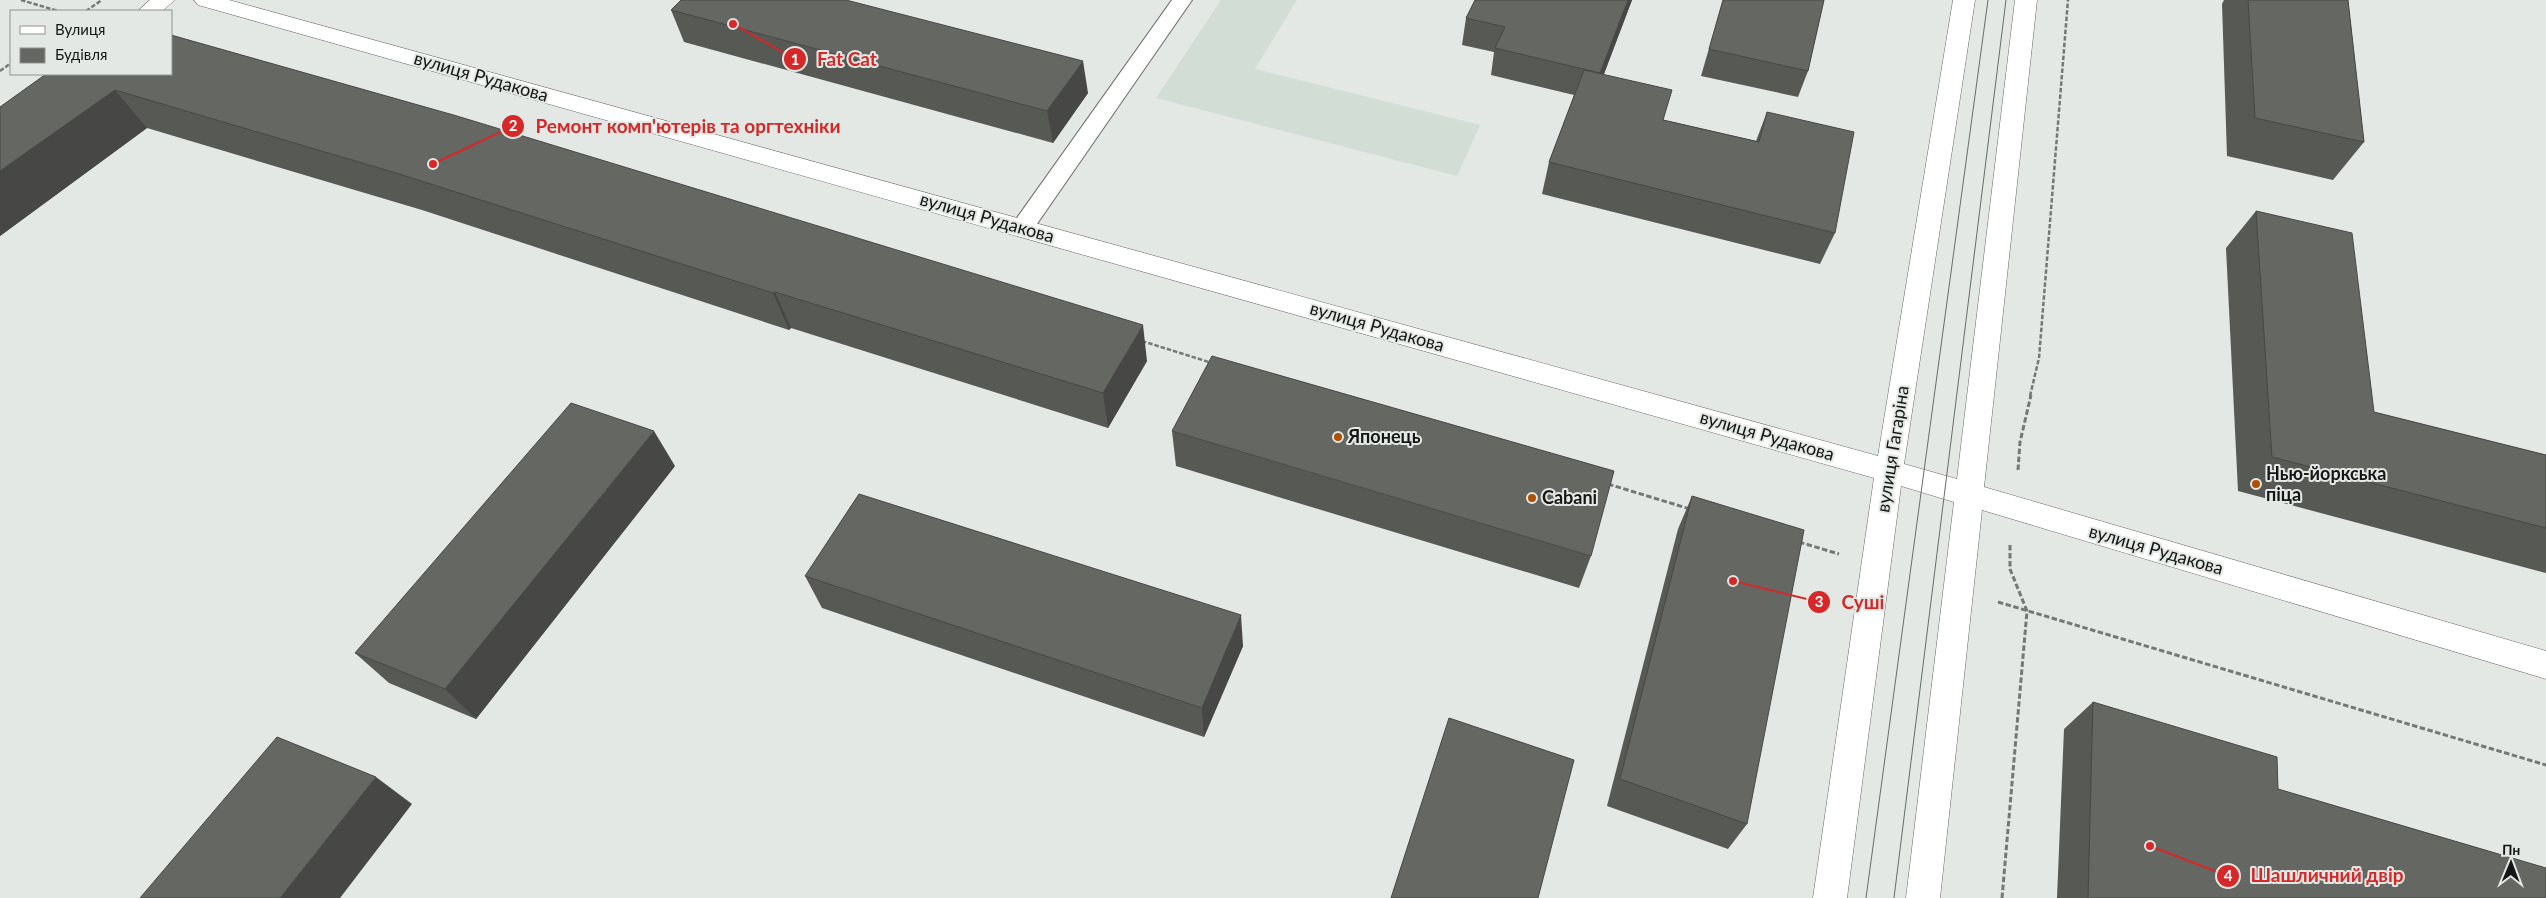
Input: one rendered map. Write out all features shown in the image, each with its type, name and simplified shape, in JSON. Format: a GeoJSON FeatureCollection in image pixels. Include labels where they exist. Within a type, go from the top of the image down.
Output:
{"type":"FeatureCollection","features":[{"type":"Feature","properties":{"kind":"street"},"geometry":{"type":"LineString","coordinates":[[149,10],[164,0]]}},
{"type":"Feature","properties":{"kind":"street","name":"вулиця Рудакова"},"geometry":{"type":"LineString","coordinates":[[205,0],[1889,471],[2546,665]]}},
{"type":"Feature","properties":{"kind":"street","name":"вулиця Гагаріна"},"geometry":{"type":"LineString","coordinates":[[1830,898],[1889,471],[1964,0]]}},
{"type":"Feature","properties":{"kind":"street"},"geometry":{"type":"LineString","coordinates":[[1923,898],[2026,0]]}},
{"type":"Feature","properties":{"kind":"lane"},"geometry":{"type":"LineString","coordinates":[[1022,228],[1182,0]]}},
{"type":"Feature","properties":{"kind":"path"},"geometry":{"type":"LineString","coordinates":[[21,0],[55,10]]}},
{"type":"Feature","properties":{"kind":"path"},"geometry":{"type":"LineString","coordinates":[[87,10],[102,0]]}},
{"type":"Feature","properties":{"kind":"path"},"geometry":{"type":"LineString","coordinates":[[2002,898],[2027,611],[2010,569],[2010,550],[2020,442],[2039,358],[2068,0]]}},
{"type":"Feature","properties":{"kind":"path"},"geometry":{"type":"LineString","coordinates":[[1133,339],[1219,365]]}},
{"type":"Feature","properties":{"kind":"path"},"geometry":{"type":"LineString","coordinates":[[1600,482],[1695,511]]}},
{"type":"Feature","properties":{"kind":"path"},"geometry":{"type":"LineString","coordinates":[[1790,540],[1876,566]]}},
{"type":"Feature","properties":{"kind":"path"},"geometry":{"type":"LineString","coordinates":[[1958,590],[2546,765]]}},
{"type":"Feature","properties":{"kind":"shaded area"},"geometry":{"type":"Polygon","coordinates":[[[1221,0],[1297,0],[1255,69],[1480,125],[1457,176],[1156,98],[1221,0]]]}},
{"type":"Feature","properties":{"kind":"building"},"geometry":{"type":"Polygon","coordinates":[[[681,0],[846,0],[1083,61],[1047,111],[671,10],[681,0]]]}},
{"type":"Feature","properties":{"kind":"building"},"geometry":{"type":"Polygon","coordinates":[[[1475,0],[1628,0],[1600,73],[1495,48],[1505,27],[1466,18],[1475,0]]]}},
{"type":"Feature","properties":{"kind":"building"},"geometry":{"type":"Polygon","coordinates":[[[1723,0],[1824,0],[1808,71],[1709,49],[1723,0]]]}},
{"type":"Feature","properties":{"kind":"building"},"geometry":{"type":"Polygon","coordinates":[[[2248,0],[2348,0],[2364,142],[2255,118],[2248,0]]]}},
{"type":"Feature","properties":{"kind":"building"},"geometry":{"type":"Polygon","coordinates":[[[172,35],[457,116],[1143,325],[1103,393],[775,292],[773,293],[396,173],[115,90],[0,171],[0,107],[45,75],[172,75],[172,35]]]}},
{"type":"Feature","properties":{"kind":"building"},"geometry":{"type":"Polygon","coordinates":[[[1584,70],[1672,90],[1663,120],[1759,142],[1767,112],[1854,132],[1835,233],[1549,162],[1584,70]]]}},
{"type":"Feature","properties":{"kind":"building"},"geometry":{"type":"Polygon","coordinates":[[[2256,211],[2352,233],[2374,412],[2546,455],[2546,528],[2272,457],[2256,211]]]}},
{"type":"Feature","properties":{"kind":"building"},"geometry":{"type":"Polygon","coordinates":[[[1212,356],[1614,471],[1591,556],[1172,431],[1212,356]]]}},
{"type":"Feature","properties":{"kind":"building"},"geometry":{"type":"Polygon","coordinates":[[[571,403],[654,431],[445,689],[355,653],[571,403]]]}},
{"type":"Feature","properties":{"kind":"building"},"geometry":{"type":"Polygon","coordinates":[[[859,494],[1241,615],[1202,708],[805,576],[859,494]]]}},
{"type":"Feature","properties":{"kind":"building"},"geometry":{"type":"Polygon","coordinates":[[[1692,496],[1804,530],[1747,824],[1620,779],[1692,496]]]}},
{"type":"Feature","properties":{"kind":"building"},"geometry":{"type":"Polygon","coordinates":[[[2093,702],[2277,757],[2278,789],[2546,868],[2546,898],[2088,898],[2093,702]]]}},
{"type":"Feature","properties":{"kind":"building"},"geometry":{"type":"Polygon","coordinates":[[[1449,718],[1574,760],[1538,898],[1391,898],[1449,718]]]}},
{"type":"Feature","properties":{"kind":"building"},"geometry":{"type":"Polygon","coordinates":[[[277,737],[376,777],[280,898],[140,898],[277,737]]]}},
{"type":"Feature","properties":{"kind":"tram line"},"geometry":{"type":"LineString","coordinates":[[1866,898],[1988,0]]}},
{"type":"Feature","properties":{"kind":"tram line"},"geometry":{"type":"LineString","coordinates":[[1894,898],[2006,0]]}},
{"type":"Feature","properties":{"kind":"place","name":"Fat Cat"},"geometry":{"type":"Point","coordinates":[733,24]}},
{"type":"Feature","properties":{"kind":"place","name":"Ремонт комп'ютерів та оргтехніки"},"geometry":{"type":"Point","coordinates":[433,164]}},
{"type":"Feature","properties":{"kind":"place","name":"Японець"},"geometry":{"type":"Point","coordinates":[1338,437]}},
{"type":"Feature","properties":{"kind":"place","name":"Нью-йоркська піца"},"geometry":{"type":"Point","coordinates":[2256,484]}},
{"type":"Feature","properties":{"kind":"place","name":"Cabani"},"geometry":{"type":"Point","coordinates":[1532,498]}},
{"type":"Feature","properties":{"kind":"place","name":"Суші"},"geometry":{"type":"Point","coordinates":[1733,581]}},
{"type":"Feature","properties":{"kind":"place","name":"Шашличний двір"},"geometry":{"type":"Point","coordinates":[2150,846]}}]}
